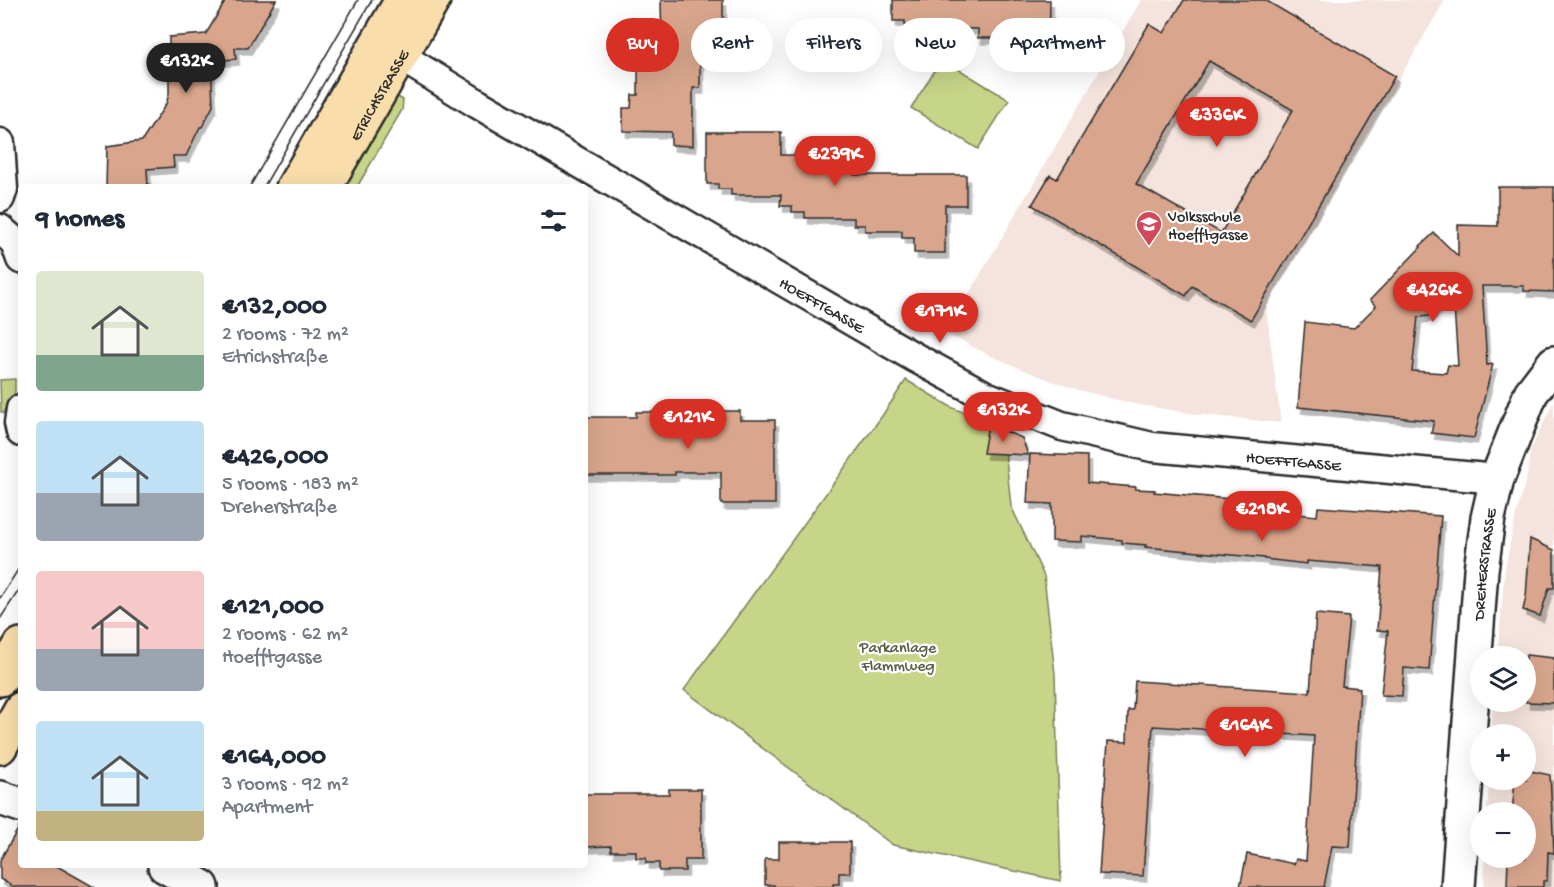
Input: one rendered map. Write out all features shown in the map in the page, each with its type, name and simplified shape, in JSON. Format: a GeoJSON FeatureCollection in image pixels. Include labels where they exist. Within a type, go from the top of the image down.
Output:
{"type":"FeatureCollection","features":[{"type":"Feature","properties":{"kind":"main road","name":"ETRICHSTRASSE"},"geometry":{"type":"LineString","coordinates":[[295,184],[402,0]]}},
{"type":"Feature","properties":{"kind":"main road","name":"ETRICHSTRASSE"},"geometry":{"type":"LineString","coordinates":[[326,184],[433,0]]}},
{"type":"Feature","properties":{"kind":"main road"},"geometry":{"type":"LineString","coordinates":[[0,679],[18,650]]}},
{"type":"Feature","properties":{"kind":"main road"},"geometry":{"type":"LineString","coordinates":[[0,747],[18,714]]}},
{"type":"Feature","properties":{"kind":"street","name":"HOEFFTGASSE"},"geometry":{"type":"LineString","coordinates":[[400,56],[478,104],[914,357],[986,396],[1062,426],[1152,447],[1497,479]]}},
{"type":"Feature","properties":{"kind":"street"},"geometry":{"type":"LineString","coordinates":[[0,143],[3,189],[0,198]]}},
{"type":"Feature","properties":{"kind":"street"},"geometry":{"type":"LineString","coordinates":[[0,229],[15,242],[18,250]]}},
{"type":"Feature","properties":{"kind":"street","name":"DREHERSTRASSE"},"geometry":{"type":"LineString","coordinates":[[1458,887],[1480,570],[1488,518],[1497,479],[1532,393],[1554,363]]}},
{"type":"Feature","properties":{"kind":"street"},"geometry":{"type":"LineString","coordinates":[[0,798],[18,804]]}},
{"type":"Feature","properties":{"kind":"street"},"geometry":{"type":"LineString","coordinates":[[169,868],[202,887]]}},
{"type":"Feature","properties":{"kind":"shaded area","name":"Volksschule Hoefftgasse"},"geometry":{"type":"Polygon","coordinates":[[[1141,0],[1445,0],[1266,307],[1281,423],[1195,414],[1134,404],[1082,391],[989,355],[946,333],[1099,72],[1125,72],[1125,27],[1141,0]]]}},
{"type":"Feature","properties":{"kind":"shaded area"},"geometry":{"type":"Polygon","coordinates":[[[1554,401],[1554,887],[1484,887],[1485,868],[1536,868],[1536,802],[1488,802],[1488,790],[1536,790],[1536,724],[1492,724],[1492,712],[1536,712],[1536,646],[1498,646],[1505,568],[1527,476],[1530,451],[1554,401]]]}},
{"type":"Feature","properties":{"kind":"green space"},"geometry":{"type":"Polygon","coordinates":[[[934,72],[963,72],[1009,100],[978,149],[911,108],[934,72]]]}},
{"type":"Feature","properties":{"kind":"green space"},"geometry":{"type":"Polygon","coordinates":[[[396,96],[403,100],[402,110],[359,184],[340,184],[393,97],[396,96]]]}},
{"type":"Feature","properties":{"kind":"green space"},"geometry":{"type":"Polygon","coordinates":[[[15,379],[15,392],[9,415],[1,412],[0,380],[15,379]]]}},
{"type":"Feature","properties":{"kind":"green space","name":"Parkanlage Flammweg"},"geometry":{"type":"Polygon","coordinates":[[[906,380],[951,407],[1003,430],[1011,506],[1044,576],[1055,674],[1061,881],[893,845],[684,690],[906,380]]]}},
{"type":"Feature","properties":{"kind":"building"},"geometry":{"type":"Polygon","coordinates":[[[226,0],[276,0],[248,48],[235,48],[236,59],[211,61],[213,106],[186,156],[173,156],[174,167],[147,169],[148,184],[106,184],[107,146],[142,141],[166,104],[169,94],[169,37],[206,34],[226,0]]]}},
{"type":"Feature","properties":{"kind":"building"},"geometry":{"type":"Polygon","coordinates":[[[661,0],[723,0],[723,18],[691,18],[691,72],[700,72],[700,88],[693,88],[693,146],[671,145],[671,132],[623,131],[623,108],[631,108],[632,95],[638,95],[638,72],[679,72],[679,18],[661,18],[661,0]]]}},
{"type":"Feature","properties":{"kind":"building"},"geometry":{"type":"Polygon","coordinates":[[[893,0],[1050,0],[1050,18],[989,18],[989,38],[978,38],[977,18],[894,18],[893,21],[893,0]]]}},
{"type":"Feature","properties":{"kind":"building"},"geometry":{"type":"Polygon","coordinates":[[[1184,0],[1265,0],[1395,76],[1251,320],[1192,286],[1186,296],[1032,205],[1050,175],[1057,179],[1121,72],[1125,72],[1125,64],[1149,24],[1164,33],[1184,0]],[[1209,61],[1136,184],[1221,233],[1293,110],[1209,61]]]}},
{"type":"Feature","properties":{"kind":"building"},"geometry":{"type":"Polygon","coordinates":[[[707,132],[781,132],[781,155],[855,155],[854,175],[966,175],[966,205],[945,205],[945,253],[914,253],[914,238],[902,238],[902,231],[865,231],[865,225],[854,225],[854,218],[805,218],[805,212],[792,212],[792,206],[780,206],[781,195],[731,195],[731,189],[718,189],[718,184],[707,184],[707,132]]]}},
{"type":"Feature","properties":{"kind":"building"},"geometry":{"type":"Polygon","coordinates":[[[1498,187],[1554,187],[1554,292],[1524,291],[1524,286],[1482,286],[1487,365],[1493,364],[1474,438],[1431,433],[1434,421],[1298,407],[1305,322],[1354,328],[1376,306],[1370,300],[1434,233],[1458,256],[1458,225],[1498,226],[1498,187]],[[1453,292],[1429,316],[1418,317],[1412,371],[1446,373],[1448,365],[1458,366],[1453,292]]]}},
{"type":"Feature","properties":{"kind":"building"},"geometry":{"type":"Polygon","coordinates":[[[740,411],[740,420],[775,420],[775,504],[721,504],[721,472],[675,472],[675,475],[588,475],[588,417],[636,417],[636,412],[740,411]]]}},
{"type":"Feature","properties":{"kind":"building"},"geometry":{"type":"Polygon","coordinates":[[[988,424],[1022,438],[1028,455],[983,453],[988,424]]]}},
{"type":"Feature","properties":{"kind":"building"},"geometry":{"type":"Polygon","coordinates":[[[1030,454],[1087,456],[1087,483],[1263,502],[1263,505],[1279,506],[1278,512],[1317,516],[1318,507],[1441,516],[1429,670],[1404,668],[1402,696],[1381,695],[1388,631],[1377,630],[1382,567],[1307,561],[1307,564],[1145,547],[1146,545],[1122,543],[1122,540],[1082,536],[1082,542],[1052,541],[1052,504],[1027,503],[1030,454]]]}},
{"type":"Feature","properties":{"kind":"building"},"geometry":{"type":"Polygon","coordinates":[[[1530,539],[1554,550],[1554,588],[1549,588],[1540,616],[1523,610],[1530,539]]]}},
{"type":"Feature","properties":{"kind":"building"},"geometry":{"type":"Polygon","coordinates":[[[1316,614],[1349,617],[1342,686],[1360,688],[1350,847],[1332,846],[1324,887],[1240,887],[1247,854],[1294,864],[1296,859],[1306,861],[1314,736],[1153,726],[1143,876],[1099,874],[1108,741],[1127,742],[1128,710],[1133,710],[1135,681],[1310,692],[1316,614]]]}},
{"type":"Feature","properties":{"kind":"building"},"geometry":{"type":"Polygon","coordinates":[[[1536,656],[1554,658],[1554,703],[1536,702],[1536,656]]]}},
{"type":"Feature","properties":{"kind":"building"},"geometry":{"type":"Polygon","coordinates":[[[1536,772],[1550,775],[1554,853],[1548,852],[1547,881],[1543,881],[1543,887],[1507,887],[1508,868],[1536,868],[1536,802],[1513,802],[1514,790],[1536,790],[1536,772]]]}},
{"type":"Feature","properties":{"kind":"building"},"geometry":{"type":"Polygon","coordinates":[[[669,789],[701,789],[701,860],[685,860],[685,871],[659,871],[659,863],[646,863],[646,858],[636,858],[636,851],[611,851],[611,846],[588,847],[588,794],[669,794],[669,789]]]}},
{"type":"Feature","properties":{"kind":"building"},"geometry":{"type":"Polygon","coordinates":[[[18,829],[18,868],[61,868],[94,887],[14,887],[0,879],[0,860],[18,829]]]}},
{"type":"Feature","properties":{"kind":"building"},"geometry":{"type":"Polygon","coordinates":[[[779,842],[850,842],[850,873],[839,873],[839,884],[833,884],[833,887],[765,885],[765,859],[779,859],[779,842]]]}},
{"type":"Feature","properties":{"kind":"tram line"},"geometry":{"type":"LineString","coordinates":[[251,184],[358,0]]}},
{"type":"Feature","properties":{"kind":"tram line"},"geometry":{"type":"LineString","coordinates":[[265,184],[372,0]]}},
{"type":"Feature","properties":{"kind":"tram line"},"geometry":{"type":"LineString","coordinates":[[0,598],[18,570]]}},
{"type":"Feature","properties":{"kind":"tram line"},"geometry":{"type":"LineString","coordinates":[[0,619],[18,592]]}},
{"type":"Feature","properties":{"kind":"place","name":"Volksschule Hoefftgasse"},"geometry":{"type":"Point","coordinates":[1149,247]}}]}
